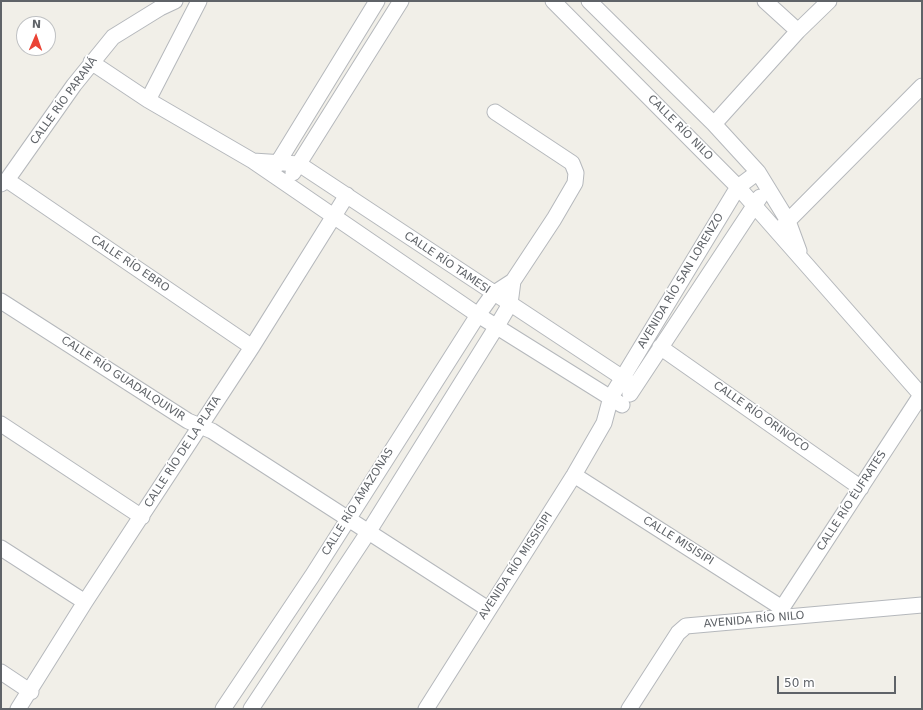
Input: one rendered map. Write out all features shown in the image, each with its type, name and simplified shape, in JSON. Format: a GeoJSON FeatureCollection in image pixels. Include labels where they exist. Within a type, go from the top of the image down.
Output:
{"type":"FeatureCollection","features":[{"type":"Feature","properties":{"kind":"street","name":"CALLE RÍO PARANÁ"},"geometry":{"type":"LineString","coordinates":[[4,182],[91,62],[113,37],[174,1]]}},
{"type":"Feature","properties":{"kind":"street"},"geometry":{"type":"LineString","coordinates":[[148,100],[199,1]]}},
{"type":"Feature","properties":{"kind":"street"},"geometry":{"type":"LineString","coordinates":[[274,168],[377,1]]}},
{"type":"Feature","properties":{"kind":"street"},"geometry":{"type":"LineString","coordinates":[[286,183],[402,1]]}},
{"type":"Feature","properties":{"kind":"street","name":"CALLE RÍO NILO"},"geometry":{"type":"LineString","coordinates":[[553,1],[738,187],[754,205],[782,226]]}},
{"type":"Feature","properties":{"kind":"street","name":"CALLE RÍO NILO"},"geometry":{"type":"LineString","coordinates":[[589,1],[714,124],[758,172],[768,187],[782,226],[802,260],[921,395]]}},
{"type":"Feature","properties":{"kind":"street"},"geometry":{"type":"LineString","coordinates":[[765,1],[798,31]]}},
{"type":"Feature","properties":{"kind":"street"},"geometry":{"type":"LineString","coordinates":[[714,124],[798,31],[829,1]]}},
{"type":"Feature","properties":{"kind":"street","name":"CALLE RÍO TAMESI"},"geometry":{"type":"LineString","coordinates":[[91,62],[148,100],[253,161],[274,168],[299,164],[493,294],[628,382]]}},
{"type":"Feature","properties":{"kind":"street"},"geometry":{"type":"LineString","coordinates":[[782,226],[922,86]]}},
{"type":"Feature","properties":{"kind":"street"},"geometry":{"type":"LineString","coordinates":[[493,294],[513,281],[576,183],[576,173],[572,163],[495,112]]}},
{"type":"Feature","properties":{"kind":"street","name":"CALLE RÍO TAMESI"},"geometry":{"type":"LineString","coordinates":[[274,168],[286,183],[478,315],[617,401]]}},
{"type":"Feature","properties":{"kind":"street","name":"AVENIDA RÍO SAN LORENZO"},"geometry":{"type":"LineString","coordinates":[[617,401],[738,187],[758,172]]}},
{"type":"Feature","properties":{"kind":"street","name":"CALLE RÍO EBRO"},"geometry":{"type":"LineString","coordinates":[[4,182],[252,347]]}},
{"type":"Feature","properties":{"kind":"street","name":"AVENIDA RÍO SAN LORENZO"},"geometry":{"type":"LineString","coordinates":[[628,382],[660,347],[754,205],[768,187]]}},
{"type":"Feature","properties":{"kind":"street","name":"CALLE RÍO DE LA PLATA"},"geometry":{"type":"LineString","coordinates":[[18,709],[31,692],[85,602],[252,347],[346,195]]}},
{"type":"Feature","properties":{"kind":"street"},"geometry":{"type":"LineString","coordinates":[[251,709],[369,531],[497,326],[510,304],[513,281]]}},
{"type":"Feature","properties":{"kind":"street","name":"CALLE RÍO AMAZONAS"},"geometry":{"type":"LineString","coordinates":[[223,709],[312,576],[348,517],[493,294]]}},
{"type":"Feature","properties":{"kind":"street","name":"CALLE RÍO GUADALQUIVIR"},"geometry":{"type":"LineString","coordinates":[[1,301],[188,421],[212,431],[348,517],[488,609]]}},
{"type":"Feature","properties":{"kind":"street","name":"CALLE RÍO ORINOCO"},"geometry":{"type":"LineString","coordinates":[[660,347],[861,488]]}},
{"type":"Feature","properties":{"kind":"street","name":"CALLE RÍO ÉUFRATES"},"geometry":{"type":"LineString","coordinates":[[783,613],[921,395]]}},
{"type":"Feature","properties":{"kind":"street","name":"AVENIDA RÍO MISSISIPI"},"geometry":{"type":"LineString","coordinates":[[426,709],[574,475],[617,401]]}},
{"type":"Feature","properties":{"kind":"street"},"geometry":{"type":"LineString","coordinates":[[1,424],[142,517]]}},
{"type":"Feature","properties":{"kind":"street","name":"CALLE MISISIPI"},"geometry":{"type":"LineString","coordinates":[[574,475],[783,613]]}},
{"type":"Feature","properties":{"kind":"street"},"geometry":{"type":"LineString","coordinates":[[1,548],[85,602]]}},
{"type":"Feature","properties":{"kind":"street","name":"AVENIDA RÍO NILO"},"geometry":{"type":"LineString","coordinates":[[629,709],[678,633],[686,626],[783,613],[922,605]]}},
{"type":"Feature","properties":{"kind":"street"},"geometry":{"type":"LineString","coordinates":[[1,672],[31,692]]}}]}
